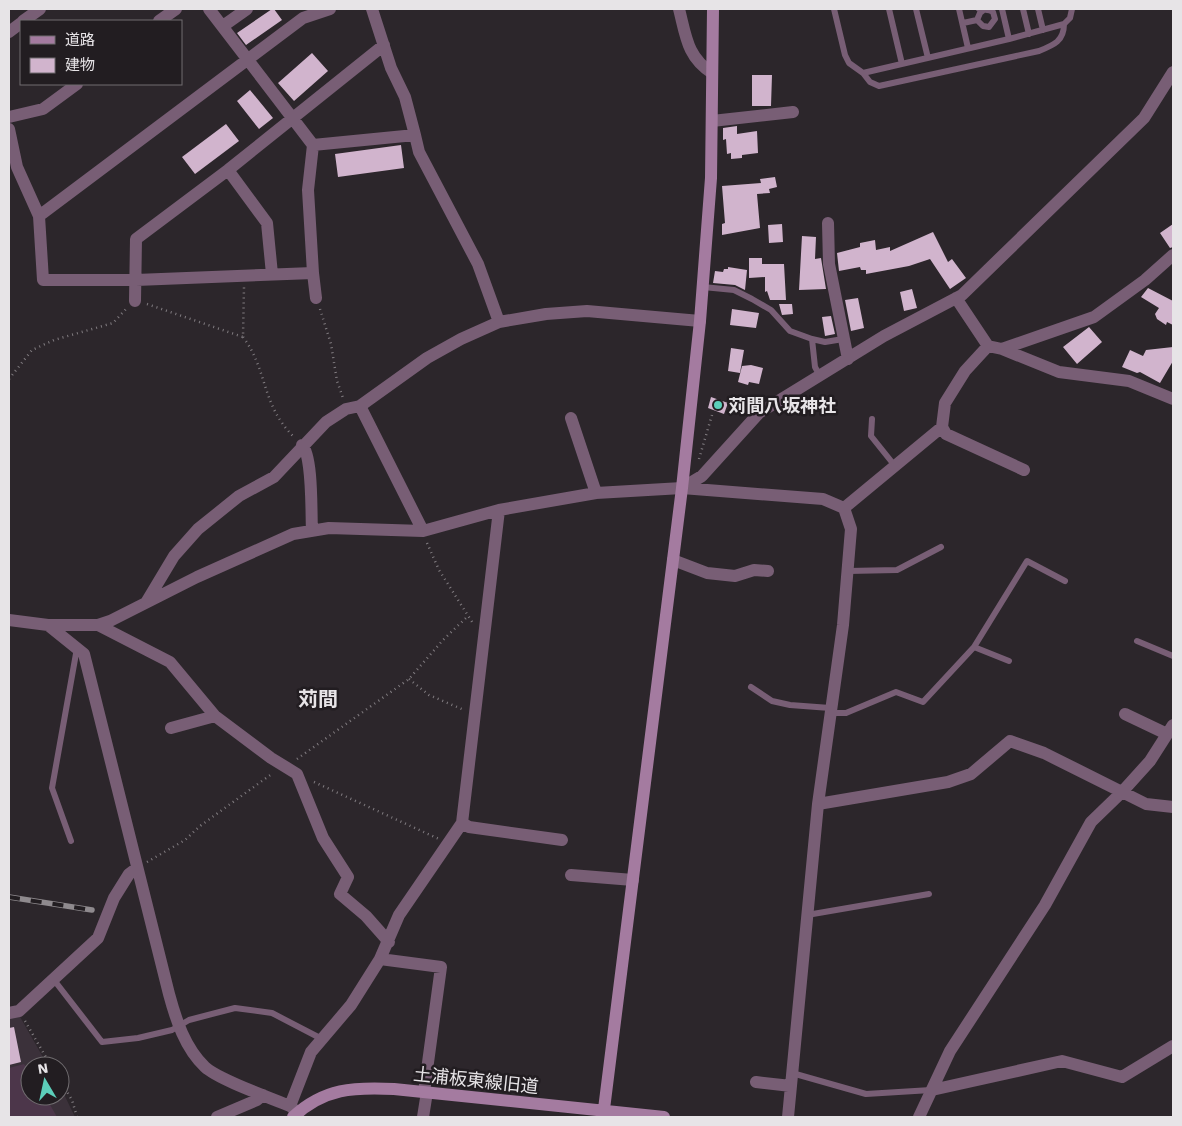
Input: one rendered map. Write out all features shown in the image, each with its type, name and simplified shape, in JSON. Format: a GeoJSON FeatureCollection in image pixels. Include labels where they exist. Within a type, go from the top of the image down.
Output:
{"type":"FeatureCollection","features":[{"type":"Feature","properties":{"kind":"street"},"geometry":{"type":"LineString","coordinates":[[25,20],[40,9]]}},
{"type":"Feature","properties":{"kind":"street"},"geometry":{"type":"LineString","coordinates":[[160,20],[176,9]]}},
{"type":"Feature","properties":{"kind":"street"},"geometry":{"type":"LineString","coordinates":[[209,9],[313,145],[308,190],[316,298]]}},
{"type":"Feature","properties":{"kind":"street"},"geometry":{"type":"LineString","coordinates":[[223,26],[247,9]]}},
{"type":"Feature","properties":{"kind":"street"},"geometry":{"type":"LineString","coordinates":[[39,216],[303,18],[330,9]]}},
{"type":"Feature","properties":{"kind":"street"},"geometry":{"type":"LineString","coordinates":[[372,9],[392,68],[405,97],[419,152],[478,264],[499,322]]}},
{"type":"Feature","properties":{"kind":"street"},"geometry":{"type":"LineString","coordinates":[[679,9],[689,46],[699,65],[712,73]]}},
{"type":"Feature","properties":{"kind":"street"},"geometry":{"type":"LineString","coordinates":[[603,1114],[673,560],[687,485],[712,178],[712,9]]}},
{"type":"Feature","properties":{"kind":"street"},"geometry":{"type":"LineString","coordinates":[[9,32],[20,24]]}},
{"type":"Feature","properties":{"kind":"street"},"geometry":{"type":"LineString","coordinates":[[135,301],[136,239],[228,170],[384,45]]}},
{"type":"Feature","properties":{"kind":"street"},"geometry":{"type":"LineString","coordinates":[[687,485],[702,476],[760,413],[848,359],[956,298],[1144,118],[1173,72]]}},
{"type":"Feature","properties":{"kind":"street"},"geometry":{"type":"LineString","coordinates":[[9,117],[43,109],[76,85]]}},
{"type":"Feature","properties":{"kind":"street"},"geometry":{"type":"LineString","coordinates":[[712,122],[792,112]]}},
{"type":"Feature","properties":{"kind":"street"},"geometry":{"type":"LineString","coordinates":[[9,129],[17,167],[39,216],[43,280],[136,280],[313,273]]}},
{"type":"Feature","properties":{"kind":"street"},"geometry":{"type":"LineString","coordinates":[[313,145],[415,135]]}},
{"type":"Feature","properties":{"kind":"street"},"geometry":{"type":"LineString","coordinates":[[228,170],[267,223],[272,274]]}},
{"type":"Feature","properties":{"kind":"street"},"geometry":{"type":"LineString","coordinates":[[828,223],[829,264],[848,359]]}},
{"type":"Feature","properties":{"kind":"street"},"geometry":{"type":"LineString","coordinates":[[1002,349],[1094,317],[1144,280],[1173,255]]}},
{"type":"Feature","properties":{"kind":"street"},"geometry":{"type":"LineString","coordinates":[[956,298],[988,346],[1002,349],[1059,372],[1129,380],[1173,399]]}},
{"type":"Feature","properties":{"kind":"street"},"geometry":{"type":"LineString","coordinates":[[147,601],[174,556],[198,529],[239,496],[274,477],[302,445],[326,422],[346,409],[360,406],[427,358],[499,322],[546,314],[587,311],[700,320]]}},
{"type":"Feature","properties":{"kind":"street"},"geometry":{"type":"LineString","coordinates":[[988,346],[965,371],[945,403],[942,427],[946,434],[1024,470]]}},
{"type":"Feature","properties":{"kind":"street"},"geometry":{"type":"LineString","coordinates":[[360,406],[423,531]]}},
{"type":"Feature","properties":{"kind":"street"},"geometry":{"type":"LineString","coordinates":[[571,418],[596,493]]}},
{"type":"Feature","properties":{"kind":"street"},"geometry":{"type":"LineString","coordinates":[[844,508],[942,427]]}},
{"type":"Feature","properties":{"kind":"street"},"geometry":{"type":"LineString","coordinates":[[302,445],[306,449],[308,464],[312,531]]}},
{"type":"Feature","properties":{"kind":"street"},"geometry":{"type":"LineString","coordinates":[[9,620],[48,625],[98,625],[293,534],[329,528],[423,531],[499,510],[596,493],[687,485],[824,499],[844,508],[851,529],[848,571],[843,625],[818,804],[788,1117]]}},
{"type":"Feature","properties":{"kind":"street"},"geometry":{"type":"LineString","coordinates":[[48,625],[84,654],[169,994],[180,1028],[205,1067],[294,1112],[311,1052],[352,1005],[389,942],[399,915],[447,842],[462,823],[499,510]]}},
{"type":"Feature","properties":{"kind":"street"},"geometry":{"type":"LineString","coordinates":[[673,560],[689,564],[707,573],[735,576],[754,570],[768,572]]}},
{"type":"Feature","properties":{"kind":"street"},"geometry":{"type":"LineString","coordinates":[[98,625],[170,662],[215,716],[297,774],[323,838],[348,877],[340,894],[366,916],[389,942]]}},
{"type":"Feature","properties":{"kind":"street"},"geometry":{"type":"LineString","coordinates":[[919,1117],[950,1051],[1045,905],[1091,822],[1150,761],[1170,730],[1125,714]]}},
{"type":"Feature","properties":{"kind":"street"},"geometry":{"type":"LineString","coordinates":[[171,728],[215,716]]}},
{"type":"Feature","properties":{"kind":"street"},"geometry":{"type":"LineString","coordinates":[[818,804],[948,782],[971,774],[1010,741],[1044,753],[1146,804],[1173,807]]}},
{"type":"Feature","properties":{"kind":"street"},"geometry":{"type":"LineString","coordinates":[[462,823],[469,827],[562,840]]}},
{"type":"Feature","properties":{"kind":"street"},"geometry":{"type":"LineString","coordinates":[[14,1012],[54,980],[98,938],[114,898],[129,874],[138,868]]}},
{"type":"Feature","properties":{"kind":"street"},"geometry":{"type":"LineString","coordinates":[[571,875],[633,880]]}},
{"type":"Feature","properties":{"kind":"street"},"geometry":{"type":"LineString","coordinates":[[380,959],[441,966],[424,1117]]}},
{"type":"Feature","properties":{"kind":"street"},"geometry":{"type":"LineString","coordinates":[[932,1090],[1062,1060],[1122,1077],[1173,1046]]}},
{"type":"Feature","properties":{"kind":"street"},"geometry":{"type":"LineString","coordinates":[[756,1082],[792,1079]]}},
{"type":"Feature","properties":{"kind":"street","name":"土浦板東線旧道"},"geometry":{"type":"LineString","coordinates":[[294,1112],[324,1096],[358,1087],[426,1092],[603,1114],[664,1117]]}},
{"type":"Feature","properties":{"kind":"street"},"geometry":{"type":"LineString","coordinates":[[217,1117],[257,1100],[263,1095]]}},
{"type":"Feature","properties":{"kind":"lane"},"geometry":{"type":"LineString","coordinates":[[835,9],[845,55],[849,63],[863,73],[870,82],[879,86],[1039,51],[1056,44],[1062,37],[1064,24]]}},
{"type":"Feature","properties":{"kind":"lane"},"geometry":{"type":"LineString","coordinates":[[889,9],[902,64]]}},
{"type":"Feature","properties":{"kind":"lane"},"geometry":{"type":"LineString","coordinates":[[916,9],[928,58]]}},
{"type":"Feature","properties":{"kind":"lane"},"geometry":{"type":"LineString","coordinates":[[959,9],[968,48]]}},
{"type":"Feature","properties":{"kind":"lane"},"geometry":{"type":"LineString","coordinates":[[977,20],[983,26],[989,27],[993,24],[995,14],[989,9],[979,9]]}},
{"type":"Feature","properties":{"kind":"lane"},"geometry":{"type":"LineString","coordinates":[[977,20],[980,13],[985,9]]}},
{"type":"Feature","properties":{"kind":"lane"},"geometry":{"type":"LineString","coordinates":[[1002,9],[1009,39]]}},
{"type":"Feature","properties":{"kind":"lane"},"geometry":{"type":"LineString","coordinates":[[1023,9],[1029,34]]}},
{"type":"Feature","properties":{"kind":"lane"},"geometry":{"type":"LineString","coordinates":[[1038,9],[1043,30]]}},
{"type":"Feature","properties":{"kind":"lane"},"geometry":{"type":"LineString","coordinates":[[863,73],[1009,39],[1064,24],[1070,18],[1072,9]]}},
{"type":"Feature","properties":{"kind":"lane"},"geometry":{"type":"LineString","coordinates":[[963,23],[977,20]]}},
{"type":"Feature","properties":{"kind":"lane"},"geometry":{"type":"LineString","coordinates":[[703,287],[734,290],[771,310],[790,331],[812,340],[826,342],[843,339]]}},
{"type":"Feature","properties":{"kind":"lane"},"geometry":{"type":"LineString","coordinates":[[812,340],[815,367],[820,376]]}},
{"type":"Feature","properties":{"kind":"lane"},"geometry":{"type":"LineString","coordinates":[[872,419],[871,436],[895,466]]}},
{"type":"Feature","properties":{"kind":"lane"},"geometry":{"type":"LineString","coordinates":[[848,571],[897,570],[941,547]]}},
{"type":"Feature","properties":{"kind":"lane"},"geometry":{"type":"LineString","coordinates":[[751,687],[772,700],[790,705],[846,713],[896,692],[923,702],[974,647],[1027,561],[1065,581]]}},
{"type":"Feature","properties":{"kind":"lane"},"geometry":{"type":"LineString","coordinates":[[1137,641],[1173,656]]}},
{"type":"Feature","properties":{"kind":"lane"},"geometry":{"type":"LineString","coordinates":[[71,841],[52,788],[77,647]]}},
{"type":"Feature","properties":{"kind":"lane"},"geometry":{"type":"LineString","coordinates":[[974,647],[1010,661]]}},
{"type":"Feature","properties":{"kind":"lane"},"geometry":{"type":"LineString","coordinates":[[807,915],[929,894]]}},
{"type":"Feature","properties":{"kind":"lane"},"geometry":{"type":"LineString","coordinates":[[54,980],[102,1042],[138,1038],[180,1028],[189,1020],[235,1008],[272,1013],[322,1039]]}},
{"type":"Feature","properties":{"kind":"lane"},"geometry":{"type":"LineString","coordinates":[[792,1079],[866,1094],[932,1090]]}},
{"type":"Feature","properties":{"kind":"path"},"geometry":{"type":"LineString","coordinates":[[243,337],[244,275]]}},
{"type":"Feature","properties":{"kind":"path"},"geometry":{"type":"LineString","coordinates":[[316,298],[331,344],[337,381],[346,409]]}},
{"type":"Feature","properties":{"kind":"path"},"geometry":{"type":"LineString","coordinates":[[9,380],[32,350],[54,340],[113,323],[135,301],[243,337],[256,355],[271,408],[286,429],[302,445]]}},
{"type":"Feature","properties":{"kind":"path"},"geometry":{"type":"LineString","coordinates":[[687,485],[712,415]]}},
{"type":"Feature","properties":{"kind":"path"},"geometry":{"type":"LineString","coordinates":[[423,531],[439,570],[474,626],[485,632]]}},
{"type":"Feature","properties":{"kind":"path"},"geometry":{"type":"LineString","coordinates":[[138,868],[185,840],[254,784],[285,767],[409,679],[443,640],[468,616]]}},
{"type":"Feature","properties":{"kind":"path"},"geometry":{"type":"LineString","coordinates":[[409,679],[429,695],[475,715]]}},
{"type":"Feature","properties":{"kind":"path"},"geometry":{"type":"LineString","coordinates":[[297,774],[340,796],[447,842]]}},
{"type":"Feature","properties":{"kind":"path"},"geometry":{"type":"LineString","coordinates":[[14,1012],[45,1056]]}},
{"type":"Feature","properties":{"kind":"path"},"geometry":{"type":"LineString","coordinates":[[70,1097],[78,1117]]}},
{"type":"Feature","properties":{"kind":"shaded area"},"geometry":{"type":"Polygon","coordinates":[[[19,1015],[42,1056],[20,1056],[20,1106],[70,1106],[75,1117],[9,1117],[9,1017],[19,1015]]]}},
{"type":"Feature","properties":{"kind":"shaded area"},"geometry":{"type":"Polygon","coordinates":[[[20,1065],[20,1106],[51,1106],[57,1117],[9,1117],[9,1068],[20,1065]]]}},
{"type":"Feature","properties":{"kind":"building"},"geometry":{"type":"Polygon","coordinates":[[[272,9],[282,20],[246,45],[237,33],[272,9]]]}},
{"type":"Feature","properties":{"kind":"building"},"geometry":{"type":"Polygon","coordinates":[[[312,53],[328,71],[294,101],[278,83],[312,53]]]}},
{"type":"Feature","properties":{"kind":"building"},"geometry":{"type":"Polygon","coordinates":[[[752,75],[772,75],[771,106],[752,106],[752,75]]]}},
{"type":"Feature","properties":{"kind":"building"},"geometry":{"type":"Polygon","coordinates":[[[250,90],[273,118],[259,129],[237,101],[250,90]]]}},
{"type":"Feature","properties":{"kind":"building"},"geometry":{"type":"Polygon","coordinates":[[[226,124],[239,141],[195,174],[182,157],[226,124]]]}},
{"type":"Feature","properties":{"kind":"building"},"geometry":{"type":"Polygon","coordinates":[[[737,126],[737,134],[757,131],[758,153],[742,155],[742,158],[731,159],[731,153],[727,154],[726,139],[723,140],[723,128],[737,126]]]}},
{"type":"Feature","properties":{"kind":"building"},"geometry":{"type":"Polygon","coordinates":[[[401,145],[404,168],[338,177],[335,154],[401,145]]]}},
{"type":"Feature","properties":{"kind":"building"},"geometry":{"type":"Polygon","coordinates":[[[775,177],[777,187],[769,189],[770,193],[757,194],[760,228],[722,235],[722,224],[725,223],[722,186],[761,183],[760,179],[775,177]]]}},
{"type":"Feature","properties":{"kind":"building"},"geometry":{"type":"Polygon","coordinates":[[[782,224],[783,242],[769,243],[768,225],[782,224]]]}},
{"type":"Feature","properties":{"kind":"building"},"geometry":{"type":"Polygon","coordinates":[[[1173,224],[1173,247],[1170,248],[1160,233],[1173,224]]]}},
{"type":"Feature","properties":{"kind":"building"},"geometry":{"type":"Polygon","coordinates":[[[933,232],[948,262],[952,259],[966,278],[950,289],[930,259],[909,266],[866,274],[866,270],[861,270],[860,267],[839,271],[837,253],[860,247],[860,243],[875,240],[876,250],[890,247],[890,251],[933,232]]]}},
{"type":"Feature","properties":{"kind":"building"},"geometry":{"type":"Polygon","coordinates":[[[802,236],[816,237],[815,259],[821,258],[826,289],[799,290],[802,236]]]}},
{"type":"Feature","properties":{"kind":"building"},"geometry":{"type":"Polygon","coordinates":[[[749,258],[762,258],[762,264],[784,264],[786,300],[770,300],[767,291],[765,292],[765,277],[749,278],[749,258]]]}},
{"type":"Feature","properties":{"kind":"building"},"geometry":{"type":"Polygon","coordinates":[[[728,267],[747,270],[745,290],[735,285],[713,283],[715,271],[723,272],[728,267]]]}},
{"type":"Feature","properties":{"kind":"building"},"geometry":{"type":"Polygon","coordinates":[[[1148,288],[1173,301],[1173,325],[1167,322],[1166,325],[1157,319],[1155,314],[1159,308],[1141,297],[1148,288]]]}},
{"type":"Feature","properties":{"kind":"building"},"geometry":{"type":"Polygon","coordinates":[[[912,289],[917,308],[904,311],[900,292],[912,289]]]}},
{"type":"Feature","properties":{"kind":"building"},"geometry":{"type":"Polygon","coordinates":[[[858,298],[864,328],[851,331],[845,300],[858,298]]]}},
{"type":"Feature","properties":{"kind":"building"},"geometry":{"type":"Polygon","coordinates":[[[779,304],[792,304],[793,314],[782,315],[779,304]]]}},
{"type":"Feature","properties":{"kind":"building"},"geometry":{"type":"Polygon","coordinates":[[[732,309],[759,313],[756,328],[730,325],[732,309]]]}},
{"type":"Feature","properties":{"kind":"building"},"geometry":{"type":"Polygon","coordinates":[[[831,316],[835,334],[825,336],[822,317],[831,316]]]}},
{"type":"Feature","properties":{"kind":"building"},"geometry":{"type":"Polygon","coordinates":[[[1089,327],[1102,342],[1077,364],[1063,347],[1089,327]]]}},
{"type":"Feature","properties":{"kind":"building"},"geometry":{"type":"Polygon","coordinates":[[[1173,347],[1173,361],[1160,383],[1140,372],[1137,373],[1122,367],[1130,350],[1143,356],[1146,350],[1173,347]]]}},
{"type":"Feature","properties":{"kind":"building"},"geometry":{"type":"Polygon","coordinates":[[[731,348],[744,350],[740,373],[728,371],[731,348]]]}},
{"type":"Feature","properties":{"kind":"building"},"geometry":{"type":"Polygon","coordinates":[[[751,365],[763,368],[759,384],[749,382],[748,385],[738,382],[742,366],[751,365]]]}},
{"type":"Feature","properties":{"kind":"building","name":"苅間八坂神社"},"geometry":{"type":"Polygon","coordinates":[[[711,397],[728,403],[724,414],[708,408],[711,397]]]}},
{"type":"Feature","properties":{"kind":"building"},"geometry":{"type":"Polygon","coordinates":[[[14,1027],[20,1062],[9,1065],[9,1028],[14,1027]]]}},
{"type":"Feature","properties":{"kind":"railway"},"geometry":{"type":"LineString","coordinates":[[9,897],[92,910]]}},
{"type":"Feature","properties":{"kind":"place","name":"苅間八坂神社"},"geometry":{"type":"Point","coordinates":[718,405]}},
{"type":"Feature","properties":{"kind":"district","name":"苅間"},"geometry":{"type":"Point","coordinates":[318,699]}}]}
